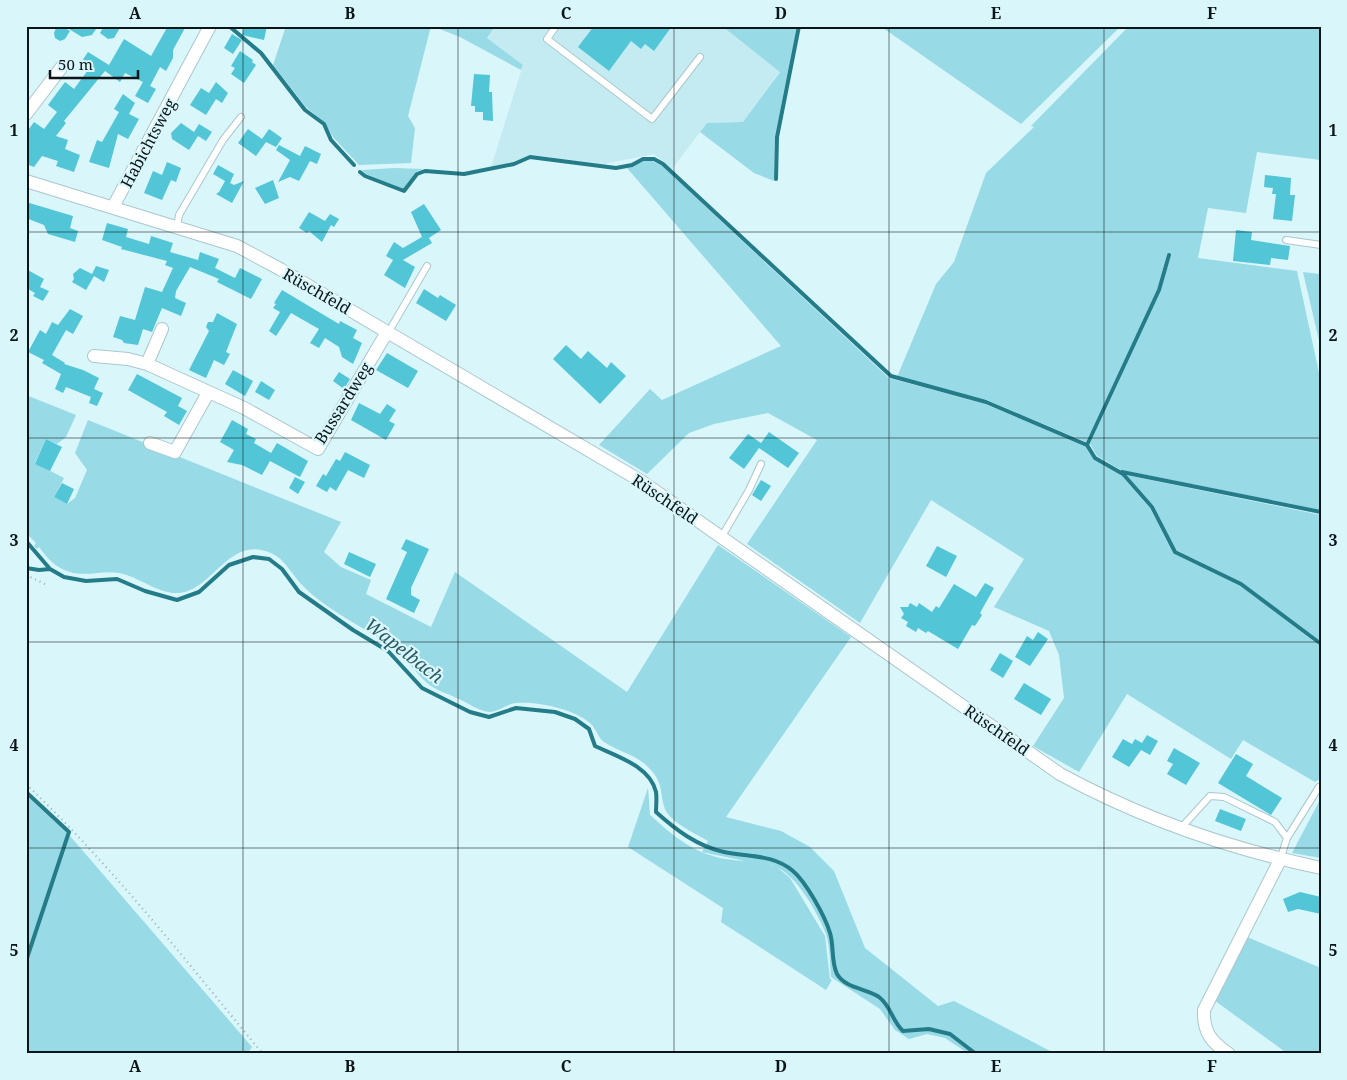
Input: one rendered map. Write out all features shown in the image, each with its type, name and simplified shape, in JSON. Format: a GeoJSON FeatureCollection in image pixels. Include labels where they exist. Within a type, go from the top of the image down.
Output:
{"type":"FeatureCollection","features":[{"type":"Feature","properties":{"kind":"street","name":"Habichtsweg"},"geometry":{"type":"LineString","coordinates":[[113,207],[210,26]]}},
{"type":"Feature","properties":{"kind":"street"},"geometry":{"type":"LineString","coordinates":[[26,114],[61,68]]}},
{"type":"Feature","properties":{"kind":"street","name":"Rüschfeld"},"geometry":{"type":"LineString","coordinates":[[26,181],[237,246],[388,332],[640,481],[1060,774],[1093,792],[1211,840],[1280,860],[1321,868]]}},
{"type":"Feature","properties":{"kind":"street"},"geometry":{"type":"LineString","coordinates":[[147,364],[162,329]]}},
{"type":"Feature","properties":{"kind":"street","name":"Bussardweg"},"geometry":{"type":"LineString","coordinates":[[94,356],[128,359],[147,364],[244,408],[318,449],[388,332]]}},
{"type":"Feature","properties":{"kind":"street"},"geometry":{"type":"LineString","coordinates":[[150,442],[175,452],[208,393]]}},
{"type":"Feature","properties":{"kind":"street"},"geometry":{"type":"LineString","coordinates":[[1228,1054],[1208,1036],[1204,1024],[1204,1010],[1280,860]]}},
{"type":"Feature","properties":{"kind":"lane"},"geometry":{"type":"LineString","coordinates":[[556,26],[547,39],[652,119],[700,57]]}},
{"type":"Feature","properties":{"kind":"lane"},"geometry":{"type":"LineString","coordinates":[[177,227],[180,215],[223,140],[241,117]]}},
{"type":"Feature","properties":{"kind":"lane"},"geometry":{"type":"LineString","coordinates":[[1286,240],[1321,245]]}},
{"type":"Feature","properties":{"kind":"lane"},"geometry":{"type":"LineString","coordinates":[[388,332],[427,266]]}},
{"type":"Feature","properties":{"kind":"lane"},"geometry":{"type":"LineString","coordinates":[[721,538],[749,490],[761,464]]}},
{"type":"Feature","properties":{"kind":"lane"},"geometry":{"type":"LineString","coordinates":[[1280,860],[1287,838],[1318,787]]}},
{"type":"Feature","properties":{"kind":"lane"},"geometry":{"type":"LineString","coordinates":[[1181,828],[1210,796],[1224,797],[1275,822],[1287,838]]}},
{"type":"Feature","properties":{"kind":"path"},"geometry":{"type":"LineString","coordinates":[[26,575],[45,584]]}},
{"type":"Feature","properties":{"kind":"path"},"geometry":{"type":"LineString","coordinates":[[26,784],[74,829],[118,879],[263,1054]]}},
{"type":"Feature","properties":{"kind":"shaded area"},"geometry":{"type":"Polygon","coordinates":[[[286,26],[431,26],[408,116],[415,128],[411,163],[359,165],[333,137],[325,123],[306,107],[273,65],[286,26]]]}},
{"type":"Feature","properties":{"kind":"shaded area"},"geometry":{"type":"Polygon","coordinates":[[[432,26],[495,26],[487,38],[523,65],[521,70],[460,37],[432,26]]]}},
{"type":"Feature","properties":{"kind":"shaded area"},"geometry":{"type":"Polygon","coordinates":[[[495,26],[722,26],[780,71],[743,122],[707,123],[672,169],[654,154],[604,164],[529,155],[514,162],[491,167],[523,65],[487,38],[495,26]]]}},
{"type":"Feature","properties":{"kind":"shaded area"},"geometry":{"type":"Polygon","coordinates":[[[722,26],[797,26],[775,136],[774,181],[754,173],[700,132],[707,123],[743,122],[780,72],[722,26]]]}},
{"type":"Feature","properties":{"kind":"shaded area"},"geometry":{"type":"Polygon","coordinates":[[[884,26],[1121,26],[1021,124],[883,28],[884,26]]]}},
{"type":"Feature","properties":{"kind":"shaded area"},"geometry":{"type":"Polygon","coordinates":[[[1129,26],[1321,26],[1321,160],[1257,152],[1246,213],[1208,208],[1198,258],[1297,271],[1321,382],[1321,510],[1121,470],[1097,456],[1090,444],[1160,292],[1171,255],[1167,254],[1157,290],[1086,442],[987,400],[897,377],[936,284],[954,262],[986,173],[1034,127],[1031,126],[1129,26]]]}},
{"type":"Feature","properties":{"kind":"shaded area"},"geometry":{"type":"Polygon","coordinates":[[[644,161],[652,161],[662,166],[889,378],[985,404],[1086,446],[1094,459],[1121,475],[1150,508],[1173,553],[1240,585],[1321,647],[1320,779],[1315,782],[1243,740],[1231,759],[1127,694],[1079,772],[1033,746],[1064,698],[1059,655],[1049,631],[994,607],[1024,559],[931,500],[860,623],[747,544],[817,440],[768,413],[714,424],[689,433],[647,474],[599,445],[650,389],[662,400],[781,346],[627,168],[644,161]]]}},
{"type":"Feature","properties":{"kind":"shaded area"},"geometry":{"type":"Polygon","coordinates":[[[423,169],[416,172],[405,190],[366,174],[362,170],[423,169]]]}},
{"type":"Feature","properties":{"kind":"shaded area"},"geometry":{"type":"Polygon","coordinates":[[[1321,271],[1321,349],[1303,272],[1319,274],[1321,271]]]}},
{"type":"Feature","properties":{"kind":"shaded area"},"geometry":{"type":"Polygon","coordinates":[[[26,395],[76,415],[66,437],[57,444],[46,439],[35,463],[64,478],[54,497],[67,504],[75,498],[87,470],[75,453],[88,420],[341,522],[324,552],[341,567],[371,580],[366,594],[431,627],[455,572],[627,692],[718,545],[851,637],[726,817],[781,831],[810,847],[834,871],[865,948],[938,1006],[954,1001],[1056,1054],[969,1054],[945,1038],[927,1034],[909,1039],[895,1030],[880,1009],[831,977],[828,944],[822,925],[803,892],[786,873],[777,867],[790,878],[825,936],[830,979],[832,980],[826,990],[721,922],[723,908],[628,847],[648,788],[650,815],[672,834],[693,848],[704,853],[730,860],[745,861],[702,852],[708,841],[671,817],[664,806],[657,779],[645,764],[604,742],[590,723],[565,710],[534,703],[516,703],[489,712],[477,709],[429,685],[395,650],[314,596],[300,583],[286,565],[273,554],[259,550],[246,550],[225,562],[196,587],[185,592],[176,593],[160,590],[135,578],[119,573],[76,573],[56,565],[39,547],[37,549],[34,546],[36,543],[26,533],[26,395]]]}},
{"type":"Feature","properties":{"kind":"shaded area"},"geometry":{"type":"Polygon","coordinates":[[[1126,475],[1321,515],[1321,642],[1241,582],[1176,550],[1154,506],[1126,475]]]}},
{"type":"Feature","properties":{"kind":"shaded area"},"geometry":{"type":"Polygon","coordinates":[[[26,795],[67,833],[26,955],[26,795]]]}},
{"type":"Feature","properties":{"kind":"shaded area"},"geometry":{"type":"Polygon","coordinates":[[[1321,798],[1321,858],[1292,853],[1321,798]]]}},
{"type":"Feature","properties":{"kind":"shaded area"},"geometry":{"type":"Polygon","coordinates":[[[70,836],[252,1047],[247,1054],[26,1054],[26,967],[70,836]]]}},
{"type":"Feature","properties":{"kind":"shaded area"},"geometry":{"type":"Polygon","coordinates":[[[1247,937],[1321,968],[1321,1054],[1288,1054],[1214,1000],[1247,937]]]}},
{"type":"Feature","properties":{"kind":"building"},"geometry":{"type":"Polygon","coordinates":[[[62,26],[70,31],[65,39],[60,41],[55,38],[54,33],[56,28],[62,26]]]}},
{"type":"Feature","properties":{"kind":"building"},"geometry":{"type":"Polygon","coordinates":[[[64,26],[98,26],[92,35],[82,37],[64,26]]]}},
{"type":"Feature","properties":{"kind":"building"},"geometry":{"type":"Polygon","coordinates":[[[104,26],[121,26],[114,38],[108,39],[100,33],[104,26]]]}},
{"type":"Feature","properties":{"kind":"building"},"geometry":{"type":"Polygon","coordinates":[[[168,26],[186,26],[173,50],[173,58],[166,71],[160,67],[150,86],[156,89],[148,103],[135,96],[143,82],[125,73],[120,82],[105,71],[64,121],[66,123],[56,136],[68,140],[65,149],[80,155],[74,172],[56,166],[58,161],[42,156],[34,167],[26,164],[26,133],[34,122],[44,129],[57,112],[48,105],[65,82],[74,89],[91,66],[82,61],[88,52],[109,65],[124,39],[151,56],[168,26]]]}},
{"type":"Feature","properties":{"kind":"building"},"geometry":{"type":"Polygon","coordinates":[[[244,26],[267,26],[264,40],[242,35],[244,26]]]}},
{"type":"Feature","properties":{"kind":"building"},"geometry":{"type":"Polygon","coordinates":[[[594,26],[672,26],[654,51],[645,44],[641,49],[631,41],[609,71],[578,47],[594,26]]]}},
{"type":"Feature","properties":{"kind":"building"},"geometry":{"type":"Polygon","coordinates":[[[232,34],[242,40],[233,54],[224,48],[232,34]]]}},
{"type":"Feature","properties":{"kind":"building"},"geometry":{"type":"Polygon","coordinates":[[[240,51],[253,60],[252,62],[256,65],[244,83],[231,74],[235,68],[231,66],[240,51]]]}},
{"type":"Feature","properties":{"kind":"building"},"geometry":{"type":"Polygon","coordinates":[[[474,74],[490,75],[489,92],[492,92],[493,121],[483,120],[483,112],[475,112],[475,106],[471,106],[474,74]]]}},
{"type":"Feature","properties":{"kind":"building"},"geometry":{"type":"Polygon","coordinates":[[[216,82],[228,93],[222,103],[216,99],[206,115],[190,105],[201,88],[209,93],[216,82]]]}},
{"type":"Feature","properties":{"kind":"building"},"geometry":{"type":"Polygon","coordinates":[[[123,94],[135,103],[129,114],[139,119],[128,139],[118,134],[109,168],[89,162],[97,140],[102,142],[119,112],[114,109],[123,94]]]}},
{"type":"Feature","properties":{"kind":"building"},"geometry":{"type":"Polygon","coordinates":[[[181,123],[194,132],[199,124],[212,132],[206,141],[198,136],[189,150],[172,139],[171,133],[181,123]]]}},
{"type":"Feature","properties":{"kind":"building"},"geometry":{"type":"Polygon","coordinates":[[[248,129],[262,139],[269,129],[282,138],[276,147],[266,142],[256,156],[238,143],[248,129]]]}},
{"type":"Feature","properties":{"kind":"building"},"geometry":{"type":"Polygon","coordinates":[[[279,145],[300,156],[305,146],[321,154],[317,164],[310,161],[299,181],[290,177],[278,182],[290,160],[276,150],[279,145]]]}},
{"type":"Feature","properties":{"kind":"building"},"geometry":{"type":"Polygon","coordinates":[[[167,162],[181,168],[176,182],[171,180],[162,200],[144,193],[153,171],[162,175],[167,162]]]}},
{"type":"Feature","properties":{"kind":"building"},"geometry":{"type":"Polygon","coordinates":[[[218,165],[234,174],[230,183],[234,185],[244,181],[232,203],[216,194],[225,181],[213,174],[218,165]]]}},
{"type":"Feature","properties":{"kind":"building"},"geometry":{"type":"Polygon","coordinates":[[[1265,175],[1291,178],[1290,195],[1295,195],[1292,221],[1273,219],[1276,194],[1272,194],[1273,188],[1264,187],[1265,175]]]}},
{"type":"Feature","properties":{"kind":"building"},"geometry":{"type":"Polygon","coordinates":[[[273,180],[279,198],[265,204],[255,188],[273,180]]]}},
{"type":"Feature","properties":{"kind":"building"},"geometry":{"type":"Polygon","coordinates":[[[26,202],[73,216],[70,228],[78,231],[75,242],[48,234],[44,225],[26,218],[26,202]]]}},
{"type":"Feature","properties":{"kind":"building"},"geometry":{"type":"Polygon","coordinates":[[[424,204],[441,230],[429,238],[432,243],[403,260],[415,267],[405,288],[384,275],[393,260],[386,256],[394,242],[403,248],[422,237],[411,212],[424,204]]]}},
{"type":"Feature","properties":{"kind":"building"},"geometry":{"type":"Polygon","coordinates":[[[309,212],[325,221],[330,214],[339,219],[334,227],[331,225],[322,242],[309,231],[307,233],[299,228],[309,212]]]}},
{"type":"Feature","properties":{"kind":"building"},"geometry":{"type":"Polygon","coordinates":[[[107,223],[128,229],[126,237],[149,244],[151,236],[173,243],[170,252],[198,260],[200,252],[219,259],[215,268],[235,278],[240,268],[262,279],[251,299],[217,282],[219,279],[190,267],[176,291],[175,298],[186,303],[181,316],[162,308],[152,332],[143,329],[138,345],[124,343],[122,340],[113,337],[120,316],[135,320],[145,287],[162,292],[173,268],[165,265],[167,261],[121,249],[122,247],[102,240],[107,223]]]}},
{"type":"Feature","properties":{"kind":"building"},"geometry":{"type":"Polygon","coordinates":[[[1236,230],[1252,232],[1251,240],[1290,246],[1288,260],[1271,258],[1270,265],[1233,261],[1236,230]]]}},
{"type":"Feature","properties":{"kind":"building"},"geometry":{"type":"Polygon","coordinates":[[[96,266],[109,270],[104,282],[94,276],[86,290],[72,282],[74,279],[73,274],[80,268],[92,274],[96,266]]]}},
{"type":"Feature","properties":{"kind":"building"},"geometry":{"type":"Polygon","coordinates":[[[26,269],[44,279],[40,287],[49,291],[43,301],[33,296],[35,293],[26,288],[26,269]]]}},
{"type":"Feature","properties":{"kind":"building"},"geometry":{"type":"Polygon","coordinates":[[[424,289],[438,298],[440,295],[456,305],[446,321],[416,303],[424,289]]]}},
{"type":"Feature","properties":{"kind":"building"},"geometry":{"type":"Polygon","coordinates":[[[282,290],[339,324],[340,321],[357,330],[353,338],[362,343],[353,364],[342,357],[339,347],[325,338],[319,348],[310,343],[319,329],[291,313],[276,336],[269,331],[280,312],[273,308],[282,290]]]}},
{"type":"Feature","properties":{"kind":"building"},"geometry":{"type":"Polygon","coordinates":[[[70,309],[83,316],[73,334],[66,330],[52,355],[64,364],[99,378],[94,389],[103,393],[97,406],[89,403],[91,397],[66,387],[63,393],[55,389],[61,374],[42,363],[44,360],[28,352],[40,330],[46,334],[52,322],[58,325],[70,309]]]}},
{"type":"Feature","properties":{"kind":"building"},"geometry":{"type":"Polygon","coordinates":[[[217,313],[237,324],[226,352],[230,354],[224,365],[214,360],[206,378],[189,370],[209,331],[206,327],[208,322],[213,322],[217,313]]]}},
{"type":"Feature","properties":{"kind":"building"},"geometry":{"type":"Polygon","coordinates":[[[566,345],[581,359],[588,351],[607,368],[611,362],[626,376],[600,404],[553,359],[566,345]]]}},
{"type":"Feature","properties":{"kind":"building"},"geometry":{"type":"Polygon","coordinates":[[[387,353],[418,371],[408,388],[376,370],[387,353]]]}},
{"type":"Feature","properties":{"kind":"building"},"geometry":{"type":"Polygon","coordinates":[[[233,370],[253,381],[245,396],[225,384],[233,370]]]}},
{"type":"Feature","properties":{"kind":"building"},"geometry":{"type":"Polygon","coordinates":[[[339,372],[350,379],[344,389],[333,381],[339,372]]]}},
{"type":"Feature","properties":{"kind":"building"},"geometry":{"type":"Polygon","coordinates":[[[137,374],[182,398],[178,406],[187,411],[179,425],[164,416],[167,412],[128,390],[137,374]]]}},
{"type":"Feature","properties":{"kind":"building"},"geometry":{"type":"Polygon","coordinates":[[[261,381],[275,390],[269,400],[255,392],[261,381]]]}},
{"type":"Feature","properties":{"kind":"building"},"geometry":{"type":"Polygon","coordinates":[[[359,403],[380,414],[387,404],[396,410],[389,421],[395,424],[386,440],[351,420],[359,403]]]}},
{"type":"Feature","properties":{"kind":"building"},"geometry":{"type":"Polygon","coordinates":[[[232,420],[248,429],[246,434],[256,439],[254,443],[271,453],[277,443],[308,461],[300,477],[270,461],[262,475],[242,465],[227,462],[234,450],[220,442],[232,420]]]}},
{"type":"Feature","properties":{"kind":"building"},"geometry":{"type":"Polygon","coordinates":[[[769,432],[799,453],[788,468],[759,448],[744,469],[729,458],[748,434],[761,443],[769,432]]]}},
{"type":"Feature","properties":{"kind":"building"},"geometry":{"type":"Polygon","coordinates":[[[46,439],[62,447],[50,471],[35,464],[46,439]]]}},
{"type":"Feature","properties":{"kind":"building"},"geometry":{"type":"Polygon","coordinates":[[[345,452],[370,465],[364,478],[348,470],[336,491],[330,487],[327,492],[316,486],[323,474],[326,476],[336,459],[340,461],[345,452]]]}},
{"type":"Feature","properties":{"kind":"building"},"geometry":{"type":"Polygon","coordinates":[[[295,477],[305,482],[298,494],[289,488],[295,477]]]}},
{"type":"Feature","properties":{"kind":"building"},"geometry":{"type":"Polygon","coordinates":[[[761,480],[771,486],[761,501],[752,495],[761,480]]]}},
{"type":"Feature","properties":{"kind":"building"},"geometry":{"type":"Polygon","coordinates":[[[62,483],[74,489],[67,504],[54,497],[62,483]]]}},
{"type":"Feature","properties":{"kind":"building"},"geometry":{"type":"Polygon","coordinates":[[[406,539],[429,549],[411,588],[411,595],[420,600],[414,613],[386,599],[407,552],[401,549],[406,539]]]}},
{"type":"Feature","properties":{"kind":"building"},"geometry":{"type":"Polygon","coordinates":[[[937,546],[957,556],[946,577],[926,566],[937,546]]]}},
{"type":"Feature","properties":{"kind":"building"},"geometry":{"type":"Polygon","coordinates":[[[349,552],[376,564],[370,577],[344,564],[349,552]]]}},
{"type":"Feature","properties":{"kind":"building"},"geometry":{"type":"Polygon","coordinates":[[[985,583],[994,588],[980,613],[982,615],[975,626],[972,625],[958,649],[928,631],[926,633],[918,628],[916,632],[906,626],[908,622],[901,618],[904,614],[900,607],[908,607],[910,603],[917,607],[919,603],[932,612],[936,606],[939,608],[954,584],[976,597],[985,583]]]}},
{"type":"Feature","properties":{"kind":"building"},"geometry":{"type":"Polygon","coordinates":[[[1038,632],[1048,639],[1030,666],[1015,657],[1027,636],[1033,640],[1038,632]]]}},
{"type":"Feature","properties":{"kind":"building"},"geometry":{"type":"Polygon","coordinates":[[[1000,653],[1013,661],[1003,678],[990,670],[1000,653]]]}},
{"type":"Feature","properties":{"kind":"building"},"geometry":{"type":"Polygon","coordinates":[[[1024,683],[1051,699],[1041,715],[1014,699],[1024,683]]]}},
{"type":"Feature","properties":{"kind":"building"},"geometry":{"type":"Polygon","coordinates":[[[1147,735],[1158,741],[1150,755],[1141,750],[1129,767],[1112,757],[1123,739],[1132,744],[1135,739],[1142,743],[1147,735]]]}},
{"type":"Feature","properties":{"kind":"building"},"geometry":{"type":"Polygon","coordinates":[[[1174,748],[1200,763],[1186,785],[1167,774],[1173,764],[1167,761],[1174,748]]]}},
{"type":"Feature","properties":{"kind":"building"},"geometry":{"type":"Polygon","coordinates":[[[1236,754],[1253,764],[1246,776],[1282,798],[1271,815],[1218,783],[1236,754]]]}},
{"type":"Feature","properties":{"kind":"building"},"geometry":{"type":"Polygon","coordinates":[[[1220,809],[1246,819],[1241,831],[1215,821],[1220,809]]]}},
{"type":"Feature","properties":{"kind":"building"},"geometry":{"type":"Polygon","coordinates":[[[1300,892],[1321,897],[1321,914],[1298,909],[1288,912],[1283,899],[1300,892]]]}},
{"type":"Feature","properties":{"kind":"waterway"},"geometry":{"type":"LineString","coordinates":[[229,26],[261,53],[305,110],[324,124],[331,140],[354,165]]}},
{"type":"Feature","properties":{"kind":"waterway"},"geometry":{"type":"LineString","coordinates":[[776,179],[777,137],[799,26]]}},
{"type":"Feature","properties":{"kind":"waterway"},"geometry":{"type":"LineString","coordinates":[[360,172],[365,176],[404,191],[417,174],[425,171],[464,174],[514,164],[530,157],[616,168],[632,165],[643,159],[654,159],[663,164],[891,376],[986,402],[1087,445],[1095,458],[1123,474],[1152,507],[1175,552],[1241,584],[1321,644]]}},
{"type":"Feature","properties":{"kind":"waterway"},"geometry":{"type":"LineString","coordinates":[[1087,445],[1159,290],[1169,255]]}},
{"type":"Feature","properties":{"kind":"waterway"},"geometry":{"type":"LineString","coordinates":[[1122,472],[1321,512]]}},
{"type":"Feature","properties":{"kind":"waterway","name":"Wapelbach"},"geometry":{"type":"LineString","coordinates":[[26,541],[50,569],[64,577],[86,581],[117,579],[145,591],[177,600],[199,592],[229,565],[253,557],[269,559],[282,569],[299,592],[353,630],[388,651],[422,688],[470,712],[489,717],[516,708],[555,712],[575,719],[589,729],[595,746],[631,763],[647,775],[653,783],[656,792],[656,812],[679,831],[705,846],[724,852],[769,859],[793,871],[809,891],[828,926],[837,974],[846,983],[879,997],[903,1031],[929,1029],[950,1034],[976,1054]]}},
{"type":"Feature","properties":{"kind":"waterway"},"geometry":{"type":"LineString","coordinates":[[26,568],[50,569]]}},
{"type":"Feature","properties":{"kind":"waterway"},"geometry":{"type":"LineString","coordinates":[[26,792],[69,832],[26,961]]}}]}
